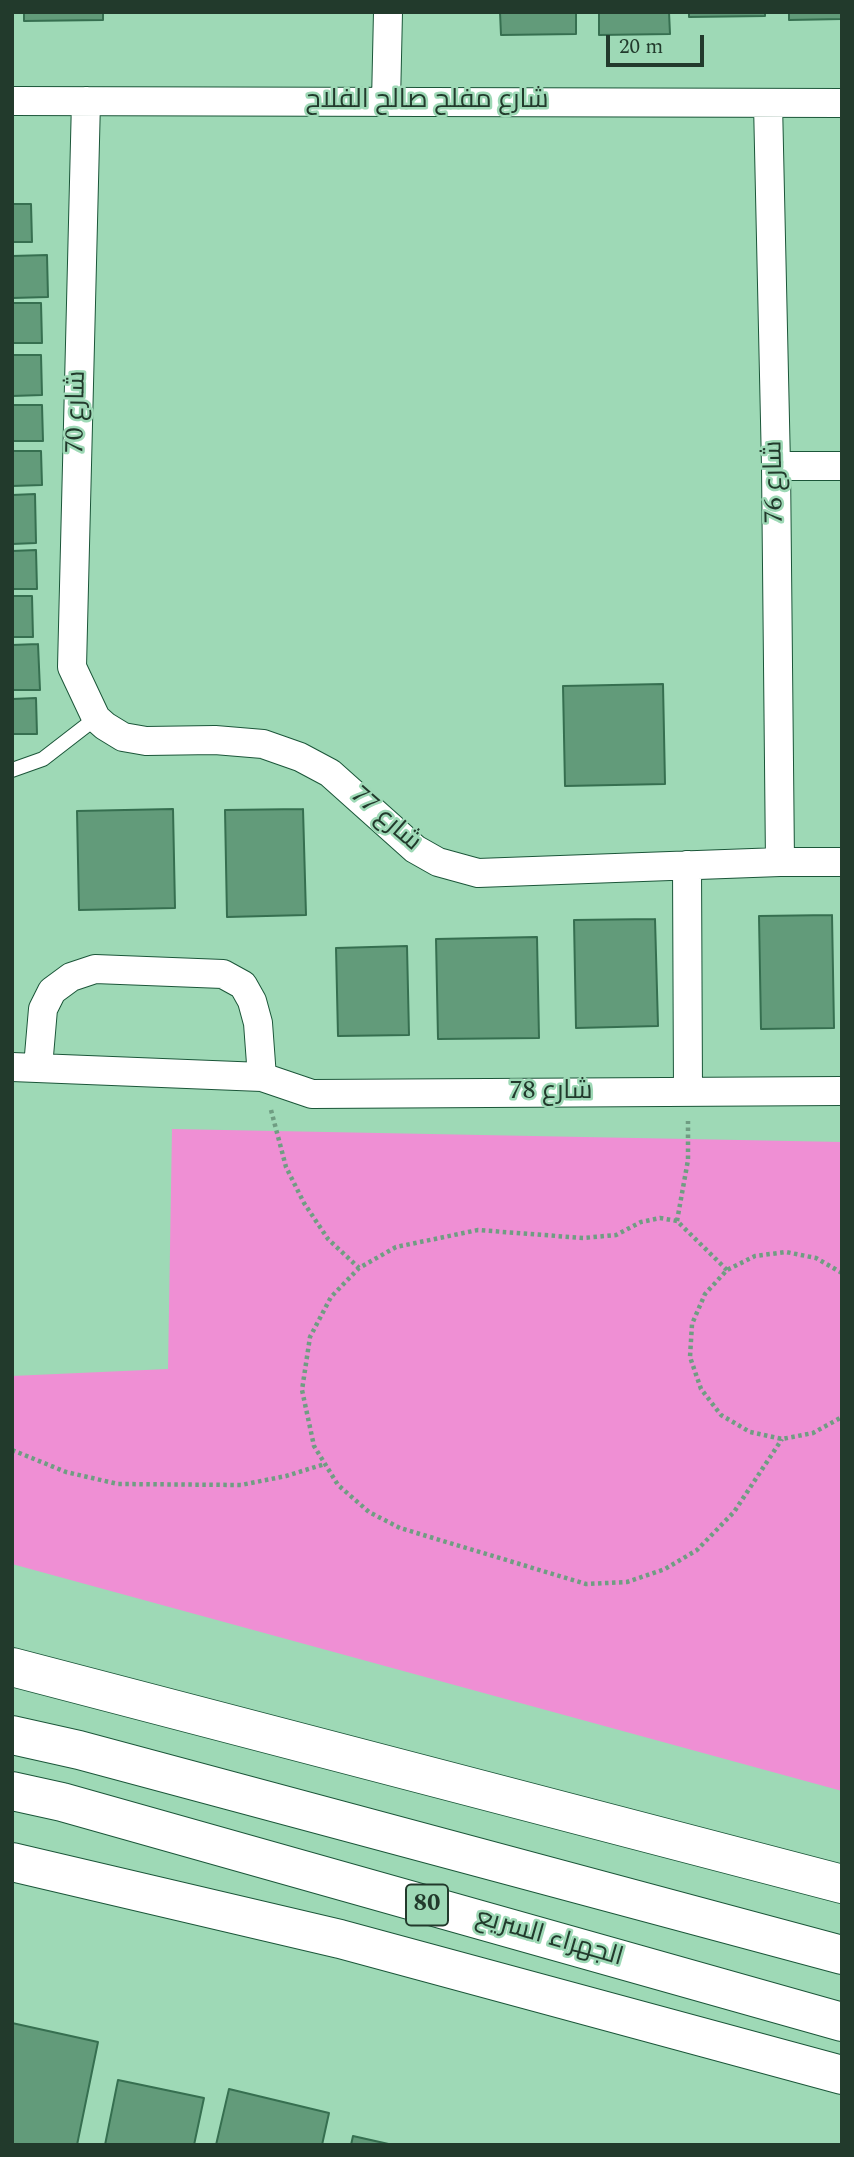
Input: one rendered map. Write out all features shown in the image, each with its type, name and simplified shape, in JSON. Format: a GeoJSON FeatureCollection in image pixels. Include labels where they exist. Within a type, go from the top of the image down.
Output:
{"type":"FeatureCollection","features":[{"type":"Feature","properties":{"kind":"main road"},"geometry":{"type":"LineString","coordinates":[[12,1667],[842,1884]]}},
{"type":"Feature","properties":{"kind":"main road","name":"80"},"geometry":{"type":"LineString","coordinates":[[12,1735],[92,1754],[842,1955]]}},
{"type":"Feature","properties":{"kind":"main road","name":"الجهراء السريع"},"geometry":{"type":"LineString","coordinates":[[12,1791],[62,1802],[842,2021]]}},
{"type":"Feature","properties":{"kind":"main road","name":"الجهراء السريع"},"geometry":{"type":"LineString","coordinates":[[12,1862],[340,1939],[842,2075]]}},
{"type":"Feature","properties":{"kind":"street"},"geometry":{"type":"LineString","coordinates":[[386,102],[388,12]]}},
{"type":"Feature","properties":{"kind":"street","name":"شارع مفلح صالح الفلاح"},"geometry":{"type":"LineString","coordinates":[[12,101],[842,103]]}},
{"type":"Feature","properties":{"kind":"street","name":"شارع 70"},"geometry":{"type":"LineString","coordinates":[[86,101],[72,667],[96,718]]}},
{"type":"Feature","properties":{"kind":"street","name":"شارع 76"},"geometry":{"type":"LineString","coordinates":[[768,103],[776,466],[780,862]]}},
{"type":"Feature","properties":{"kind":"street"},"geometry":{"type":"LineString","coordinates":[[776,466],[842,466]]}},
{"type":"Feature","properties":{"kind":"street","name":"شارع 77"},"geometry":{"type":"LineString","coordinates":[[96,718],[123,737],[145,741],[215,740],[264,744],[300,757],[330,773],[415,849],[438,862],[478,873],[842,862]]}},
{"type":"Feature","properties":{"kind":"street"},"geometry":{"type":"LineString","coordinates":[[687,865],[688,1092]]}},
{"type":"Feature","properties":{"kind":"street","name":"شارع 78"},"geometry":{"type":"LineString","coordinates":[[262,1077],[258,1023],[252,1001],[243,985],[223,974],[95,970],[71,977],[52,991],[43,1009],[25,1067],[262,1077],[312,1094],[842,1091]]}},
{"type":"Feature","properties":{"kind":"lane"},"geometry":{"type":"LineString","coordinates":[[12,770],[43,759],[96,718]]}},
{"type":"Feature","properties":{"kind":"path"},"geometry":{"type":"LineString","coordinates":[[262,1077],[286,1167],[304,1203],[328,1239],[359,1269]]}},
{"type":"Feature","properties":{"kind":"path"},"geometry":{"type":"LineString","coordinates":[[677,1221],[688,1160],[688,1092]]}},
{"type":"Feature","properties":{"kind":"path"},"geometry":{"type":"LineString","coordinates":[[727,1270],[677,1221],[660,1218],[641,1222],[617,1235],[583,1238],[478,1230],[396,1247],[359,1269],[331,1297],[310,1337],[302,1390],[314,1446],[338,1485],[369,1513],[400,1528],[586,1584],[627,1582],[665,1569],[696,1550],[734,1512],[782,1439]]}},
{"type":"Feature","properties":{"kind":"path"},"geometry":{"type":"LineString","coordinates":[[842,1273],[816,1258],[786,1252],[755,1255],[727,1270],[705,1294],[692,1324],[690,1357],[701,1389],[721,1415],[750,1432],[782,1439],[813,1433],[842,1418]]}},
{"type":"Feature","properties":{"kind":"path"},"geometry":{"type":"LineString","coordinates":[[12,1450],[66,1472],[118,1484],[241,1485],[286,1476],[325,1464]]}},
{"type":"Feature","properties":{"kind":"shaded area"},"geometry":{"type":"Polygon","coordinates":[[[172,1129],[842,1142],[842,1791],[12,1564],[12,1376],[168,1369],[172,1129]]]}},
{"type":"Feature","properties":{"kind":"building"},"geometry":{"type":"Polygon","coordinates":[[[24,12],[103,12],[103,20],[24,21],[24,12]]]}},
{"type":"Feature","properties":{"kind":"building"},"geometry":{"type":"Polygon","coordinates":[[[500,12],[576,12],[576,34],[501,35],[500,12]]]}},
{"type":"Feature","properties":{"kind":"building"},"geometry":{"type":"Polygon","coordinates":[[[599,12],[669,12],[670,34],[599,35],[599,12]]]}},
{"type":"Feature","properties":{"kind":"building"},"geometry":{"type":"Polygon","coordinates":[[[689,12],[765,12],[765,16],[689,17],[689,12]]]}},
{"type":"Feature","properties":{"kind":"building"},"geometry":{"type":"Polygon","coordinates":[[[789,12],[842,12],[842,19],[789,20],[789,12]]]}},
{"type":"Feature","properties":{"kind":"building"},"geometry":{"type":"Polygon","coordinates":[[[12,204],[31,204],[32,242],[12,242],[12,204]]]}},
{"type":"Feature","properties":{"kind":"building"},"geometry":{"type":"Polygon","coordinates":[[[47,255],[48,297],[12,298],[12,256],[47,255]]]}},
{"type":"Feature","properties":{"kind":"building"},"geometry":{"type":"Polygon","coordinates":[[[12,303],[41,303],[42,343],[12,343],[12,303]]]}},
{"type":"Feature","properties":{"kind":"building"},"geometry":{"type":"Polygon","coordinates":[[[12,355],[41,355],[42,395],[12,396],[12,355]]]}},
{"type":"Feature","properties":{"kind":"building"},"geometry":{"type":"Polygon","coordinates":[[[12,405],[42,405],[43,441],[12,441],[12,405]]]}},
{"type":"Feature","properties":{"kind":"building"},"geometry":{"type":"Polygon","coordinates":[[[12,451],[41,451],[42,485],[12,486],[12,451]]]}},
{"type":"Feature","properties":{"kind":"building"},"geometry":{"type":"Polygon","coordinates":[[[35,494],[36,543],[12,544],[12,495],[35,494]]]}},
{"type":"Feature","properties":{"kind":"building"},"geometry":{"type":"Polygon","coordinates":[[[36,550],[37,589],[12,589],[12,551],[36,550]]]}},
{"type":"Feature","properties":{"kind":"building"},"geometry":{"type":"Polygon","coordinates":[[[12,596],[32,596],[33,637],[12,637],[12,596]]]}},
{"type":"Feature","properties":{"kind":"building"},"geometry":{"type":"Polygon","coordinates":[[[38,644],[40,690],[12,690],[12,645],[38,644]]]}},
{"type":"Feature","properties":{"kind":"building"},"geometry":{"type":"Polygon","coordinates":[[[663,684],[665,784],[565,786],[563,686],[663,684]]]}},
{"type":"Feature","properties":{"kind":"building"},"geometry":{"type":"Polygon","coordinates":[[[36,698],[37,734],[12,734],[12,699],[36,698]]]}},
{"type":"Feature","properties":{"kind":"building"},"geometry":{"type":"Polygon","coordinates":[[[173,809],[175,908],[79,910],[77,811],[173,809]]]}},
{"type":"Feature","properties":{"kind":"building"},"geometry":{"type":"Polygon","coordinates":[[[303,809],[306,915],[227,917],[225,810],[303,809]]]}},
{"type":"Feature","properties":{"kind":"building"},"geometry":{"type":"Polygon","coordinates":[[[832,915],[834,1028],[761,1029],[759,916],[832,915]]]}},
{"type":"Feature","properties":{"kind":"building"},"geometry":{"type":"Polygon","coordinates":[[[655,919],[658,1026],[576,1028],[574,920],[655,919]]]}},
{"type":"Feature","properties":{"kind":"building"},"geometry":{"type":"Polygon","coordinates":[[[537,937],[539,1038],[438,1039],[436,939],[537,937]]]}},
{"type":"Feature","properties":{"kind":"building"},"geometry":{"type":"Polygon","coordinates":[[[407,946],[409,1035],[338,1036],[336,948],[407,946]]]}},
{"type":"Feature","properties":{"kind":"building"},"geometry":{"type":"Polygon","coordinates":[[[12,2023],[98,2042],[77,2145],[12,2145],[12,2023]]]}},
{"type":"Feature","properties":{"kind":"building"},"geometry":{"type":"Polygon","coordinates":[[[118,2080],[204,2098],[194,2145],[105,2145],[118,2080]]]}},
{"type":"Feature","properties":{"kind":"building"},"geometry":{"type":"Polygon","coordinates":[[[229,2089],[329,2113],[322,2145],[216,2145],[229,2089]]]}},
{"type":"Feature","properties":{"kind":"building"},"geometry":{"type":"Polygon","coordinates":[[[353,2136],[393,2145],[351,2145],[353,2136]]]}}]}
